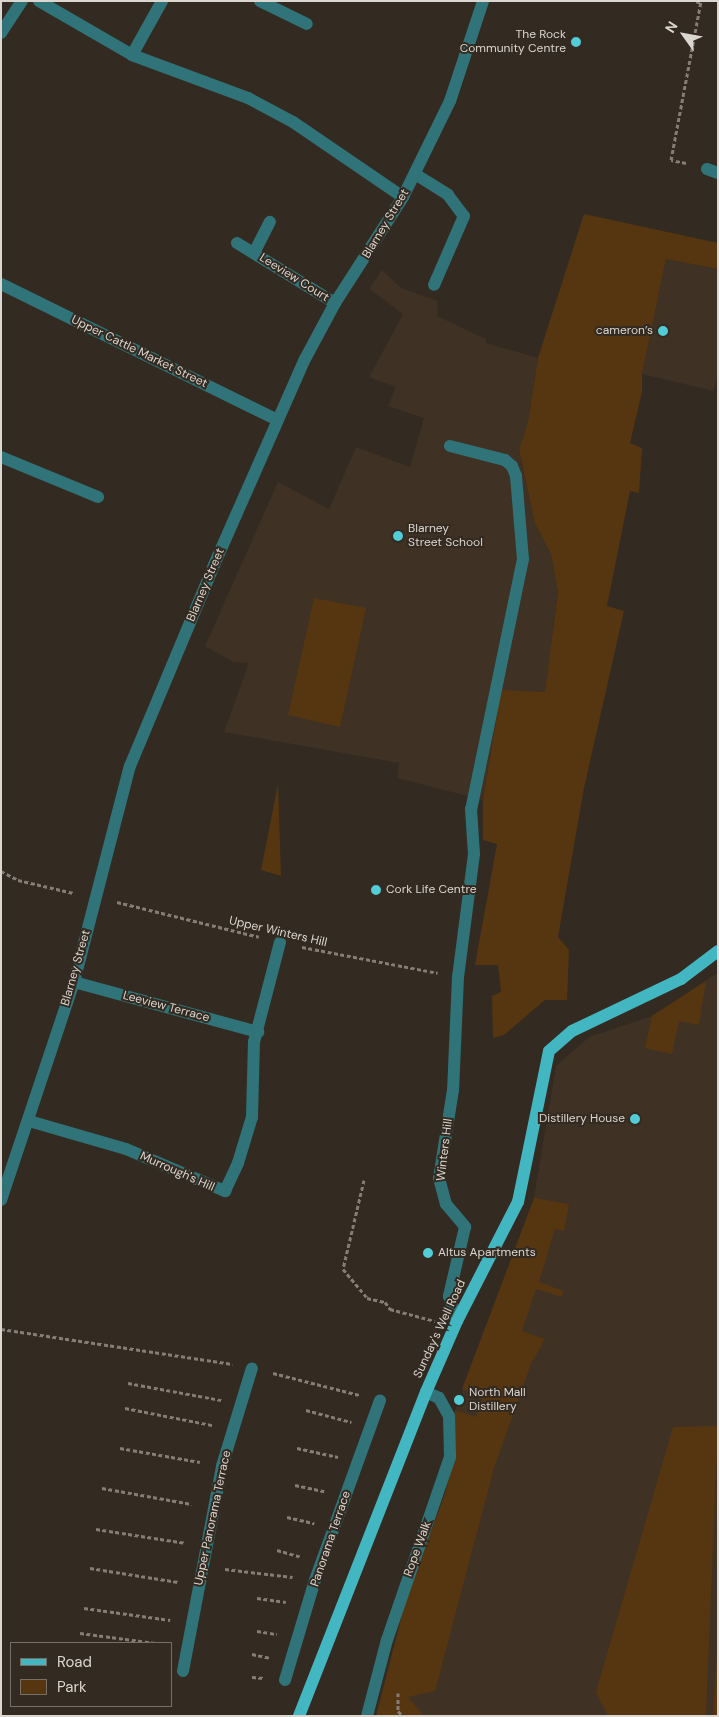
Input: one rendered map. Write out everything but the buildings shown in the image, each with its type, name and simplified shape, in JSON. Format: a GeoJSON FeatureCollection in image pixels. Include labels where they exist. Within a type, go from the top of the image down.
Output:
{"type":"FeatureCollection","features":[{"type":"Feature","properties":{"kind":"main road","name":"Sunday's Well Road"},"geometry":{"type":"LineString","coordinates":[[299,1716],[426,1392],[457,1321],[518,1202],[549,1051],[572,1031],[681,979],[718,951]]}},
{"type":"Feature","properties":{"kind":"street"},"geometry":{"type":"LineString","coordinates":[[1,32],[22,1]]}},
{"type":"Feature","properties":{"kind":"street"},"geometry":{"type":"LineString","coordinates":[[40,1],[132,55],[248,98],[293,122],[403,197]]}},
{"type":"Feature","properties":{"kind":"street"},"geometry":{"type":"LineString","coordinates":[[132,55],[162,1]]}},
{"type":"Feature","properties":{"kind":"street"},"geometry":{"type":"LineString","coordinates":[[260,1],[307,24]]}},
{"type":"Feature","properties":{"kind":"street","name":"Blarney Street"},"geometry":{"type":"LineString","coordinates":[[1,1200],[74,982],[130,766],[277,420],[335,303],[403,197],[415,174],[461,74],[483,1]]}},
{"type":"Feature","properties":{"kind":"street"},"geometry":{"type":"LineString","coordinates":[[415,174],[448,195],[464,216],[434,285]]}},
{"type":"Feature","properties":{"kind":"street","name":"Leeview Court"},"geometry":{"type":"LineString","coordinates":[[254,253],[270,222]]}},
{"type":"Feature","properties":{"kind":"street","name":"Leeview Court"},"geometry":{"type":"LineString","coordinates":[[237,243],[335,303]]}},
{"type":"Feature","properties":{"kind":"street","name":"Upper Cattle Market Street"},"geometry":{"type":"LineString","coordinates":[[1,284],[277,420]]}},
{"type":"Feature","properties":{"kind":"street"},"geometry":{"type":"LineString","coordinates":[[450,446],[505,460],[512,466],[516,476],[523,559],[471,809],[474,854],[459,972]]}},
{"type":"Feature","properties":{"kind":"street"},"geometry":{"type":"LineString","coordinates":[[1,457],[98,496]]}},
{"type":"Feature","properties":{"kind":"street"},"geometry":{"type":"LineString","coordinates":[[258,1032],[280,942]]}},
{"type":"Feature","properties":{"kind":"street","name":"Winters Hill"},"geometry":{"type":"LineString","coordinates":[[457,1321],[449,1296],[465,1227],[446,1204],[438,1178],[453,1090],[459,972]]}},
{"type":"Feature","properties":{"kind":"street","name":"Leeview Terrace"},"geometry":{"type":"LineString","coordinates":[[74,982],[258,1032]]}},
{"type":"Feature","properties":{"kind":"street","name":"Murrough's Hill"},"geometry":{"type":"LineString","coordinates":[[29,1121],[126,1149],[225,1191],[238,1163],[252,1117],[254,1042],[258,1032]]}},
{"type":"Feature","properties":{"kind":"street","name":"Upper Panorama Terrace"},"geometry":{"type":"LineString","coordinates":[[183,1671],[222,1466],[252,1368]]}},
{"type":"Feature","properties":{"kind":"street","name":"Rope Walk"},"geometry":{"type":"LineString","coordinates":[[367,1716],[387,1640],[450,1457],[449,1416],[439,1398],[426,1392]]}},
{"type":"Feature","properties":{"kind":"street","name":"Panorama Terrace"},"geometry":{"type":"LineString","coordinates":[[285,1680],[315,1580],[380,1400]]}},
{"type":"Feature","properties":{"kind":"path"},"geometry":{"type":"LineString","coordinates":[[688,164],[671,160],[701,2],[696,1]]}},
{"type":"Feature","properties":{"kind":"path","name":"Upper Winters Hill"},"geometry":{"type":"LineString","coordinates":[[1,872],[18,880],[280,942],[459,972]]}},
{"type":"Feature","properties":{"kind":"path"},"geometry":{"type":"LineString","coordinates":[[364,1180],[343,1269],[367,1298],[385,1302],[390,1309],[436,1321]]}},
{"type":"Feature","properties":{"kind":"path"},"geometry":{"type":"LineString","coordinates":[[1,1329],[252,1368],[380,1400]]}},
{"type":"Feature","properties":{"kind":"path"},"geometry":{"type":"LineString","coordinates":[[128,1383],[240,1404]]}},
{"type":"Feature","properties":{"kind":"path"},"geometry":{"type":"LineString","coordinates":[[125,1408],[233,1430]]}},
{"type":"Feature","properties":{"kind":"path"},"geometry":{"type":"LineString","coordinates":[[306,1410],[370,1427]]}},
{"type":"Feature","properties":{"kind":"path"},"geometry":{"type":"LineString","coordinates":[[120,1448],[222,1466]]}},
{"type":"Feature","properties":{"kind":"path"},"geometry":{"type":"LineString","coordinates":[[297,1448],[358,1461]]}},
{"type":"Feature","properties":{"kind":"path"},"geometry":{"type":"LineString","coordinates":[[295,1484],[346,1496]]}},
{"type":"Feature","properties":{"kind":"path"},"geometry":{"type":"LineString","coordinates":[[102,1488],[215,1507]]}},
{"type":"Feature","properties":{"kind":"path"},"geometry":{"type":"LineString","coordinates":[[96,1529],[206,1546]]}},
{"type":"Feature","properties":{"kind":"path"},"geometry":{"type":"LineString","coordinates":[[202,1566],[315,1580]]}},
{"type":"Feature","properties":{"kind":"path"},"geometry":{"type":"LineString","coordinates":[[90,1568],[198,1586]]}},
{"type":"Feature","properties":{"kind":"path"},"geometry":{"type":"LineString","coordinates":[[257,1598],[308,1605]]}},
{"type":"Feature","properties":{"kind":"path"},"geometry":{"type":"LineString","coordinates":[[84,1608],[192,1624]]}},
{"type":"Feature","properties":{"kind":"path"},"geometry":{"type":"LineString","coordinates":[[80,1633],[148,1642]]}},
{"type":"Feature","properties":{"kind":"shaded area"},"geometry":{"type":"Polygon","coordinates":[[[666,258],[718,269],[718,377],[713,391],[642,374],[666,258]]]}},
{"type":"Feature","properties":{"kind":"shaded area","name":"Blarney Street School"},"geometry":{"type":"Polygon","coordinates":[[[382,270],[401,288],[438,301],[437,316],[486,339],[486,343],[538,358],[528,422],[519,451],[535,524],[551,554],[558,592],[545,692],[501,691],[483,800],[397,778],[399,763],[224,732],[249,663],[233,662],[205,646],[278,482],[329,509],[356,447],[410,467],[424,418],[388,406],[396,387],[369,377],[403,314],[369,289],[382,270]]]}},
{"type":"Feature","properties":{"kind":"shaded area"},"geometry":{"type":"Polygon","coordinates":[[[714,975],[718,975],[718,1716],[376,1716],[407,1596],[445,1494],[455,1453],[455,1410],[532,1209],[556,1066],[589,1037],[652,1016],[714,975]]]}},
{"type":"Feature","properties":{"kind":"green space"},"geometry":{"type":"Polygon","coordinates":[[[584,214],[718,243],[718,269],[666,259],[642,374],[642,392],[630,443],[642,448],[639,493],[630,491],[607,606],[624,611],[584,788],[558,937],[569,950],[567,1000],[545,1000],[504,1035],[493,1038],[492,996],[501,992],[498,965],[475,965],[497,844],[483,840],[483,800],[501,690],[545,692],[558,592],[551,554],[535,524],[519,450],[528,422],[538,358],[584,214]]]}},
{"type":"Feature","properties":{"kind":"green space"},"geometry":{"type":"Polygon","coordinates":[[[314,598],[366,608],[340,727],[288,715],[314,598]]]}},
{"type":"Feature","properties":{"kind":"green space"},"geometry":{"type":"Polygon","coordinates":[[[278,784],[281,876],[261,870],[278,784]]]}},
{"type":"Feature","properties":{"kind":"green space"},"geometry":{"type":"Polygon","coordinates":[[[706,981],[699,1025],[679,1021],[672,1054],[645,1048],[652,1016],[706,981]]]}},
{"type":"Feature","properties":{"kind":"green space"},"geometry":{"type":"Polygon","coordinates":[[[534,1198],[569,1204],[564,1231],[555,1229],[539,1282],[564,1291],[562,1297],[536,1289],[522,1331],[545,1339],[531,1364],[494,1468],[435,1691],[408,1697],[424,1716],[376,1716],[407,1596],[445,1494],[455,1453],[455,1410],[476,1417],[483,1396],[462,1389],[534,1198]]]}},
{"type":"Feature","properties":{"kind":"green space"},"geometry":{"type":"Polygon","coordinates":[[[718,1426],[706,1716],[608,1716],[596,1692],[673,1427],[718,1426]]]}},
{"type":"Feature","properties":{"kind":"green space"},"geometry":{"type":"Polygon","coordinates":[[[718,1630],[718,1709],[717,1716],[713,1716],[718,1630]]]}},
{"type":"Feature","properties":{"kind":"place","name":"The Rock Community Centre"},"geometry":{"type":"Point","coordinates":[576,42]}},
{"type":"Feature","properties":{"kind":"place","name":"cameron’s"},"geometry":{"type":"Point","coordinates":[663,331]}},
{"type":"Feature","properties":{"kind":"place","name":"Blarney Street School"},"geometry":{"type":"Point","coordinates":[398,536]}},
{"type":"Feature","properties":{"kind":"place","name":"Cork Life Centre"},"geometry":{"type":"Point","coordinates":[376,890]}},
{"type":"Feature","properties":{"kind":"place","name":"Distillery House"},"geometry":{"type":"Point","coordinates":[635,1119]}},
{"type":"Feature","properties":{"kind":"place","name":"Altus Apartments"},"geometry":{"type":"Point","coordinates":[428,1253]}},
{"type":"Feature","properties":{"kind":"place","name":"North Mall Distillery"},"geometry":{"type":"Point","coordinates":[459,1400]}}]}
